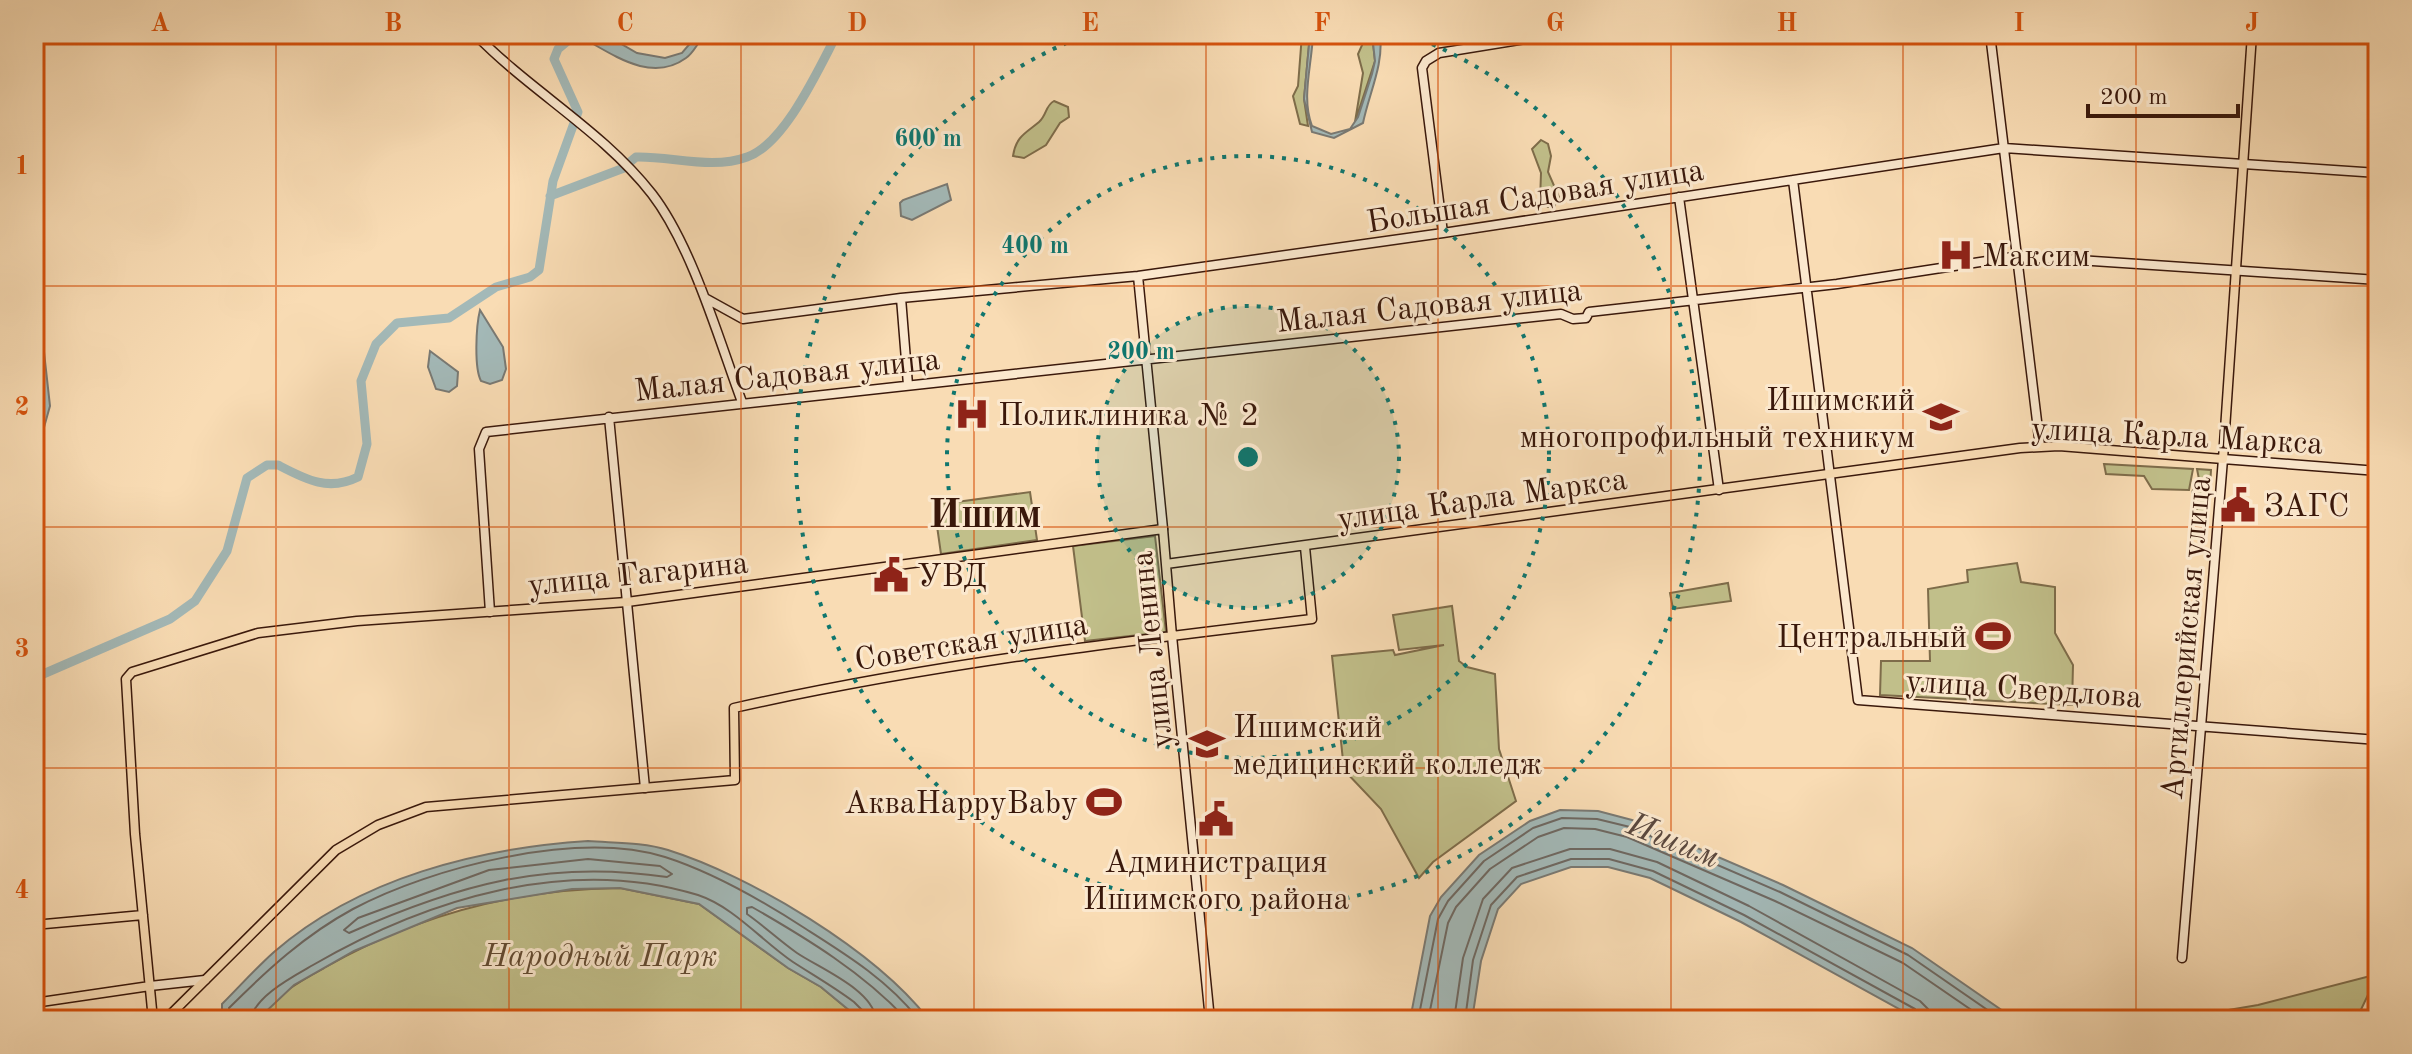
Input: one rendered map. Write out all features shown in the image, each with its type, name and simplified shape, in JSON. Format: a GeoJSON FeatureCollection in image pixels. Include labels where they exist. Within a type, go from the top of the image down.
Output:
{"type":"FeatureCollection","features":[{"type":"Feature","properties":{"kind":"main road","name":"Артиллерийская улица"},"geometry":{"type":"LineString","coordinates":[[2223,459],[2252,34]]}},
{"type":"Feature","properties":{"kind":"main road","name":"улица Карла Маркса"},"geometry":{"type":"LineString","coordinates":[[1166,564],[2040,446],[2223,459]]}},
{"type":"Feature","properties":{"kind":"main road","name":"улица Ленина"},"geometry":{"type":"LineString","coordinates":[[1163,529],[1172,636]]}},
{"type":"Feature","properties":{"kind":"main road","name":"улица Гагарина"},"geometry":{"type":"LineString","coordinates":[[143,915],[126,679],[132,672],[250,634],[357,621],[627,602],[1163,529]]}},
{"type":"Feature","properties":{"kind":"main road","name":"Советская улица"},"geometry":{"type":"LineString","coordinates":[[645,788],[735,780],[734,708],[938,669],[1312,619],[1305,547]]}},
{"type":"Feature","properties":{"kind":"main road"},"geometry":{"type":"LineString","coordinates":[[165,1020],[336,850],[378,825],[426,807],[645,788]]}},
{"type":"Feature","properties":{"kind":"main road"},"geometry":{"type":"LineString","coordinates":[[34,925],[143,915],[153,1020]]}},
{"type":"Feature","properties":{"kind":"main road"},"geometry":{"type":"LineString","coordinates":[[34,1003],[150,986]]}},
{"type":"Feature","properties":{"kind":"main road"},"geometry":{"type":"LineString","coordinates":[[152,1004],[165,1014],[179,1008]]}},
{"type":"Feature","properties":{"kind":"street"},"geometry":{"type":"LineString","coordinates":[[475,34],[516,73],[579,123],[657,200],[705,298],[742,402]]}},
{"type":"Feature","properties":{"kind":"street"},"geometry":{"type":"LineString","coordinates":[[1443,233],[1422,68],[1426,61],[1439,53],[1552,34]]}},
{"type":"Feature","properties":{"kind":"street"},"geometry":{"type":"LineString","coordinates":[[1990,34],[2040,446]]}},
{"type":"Feature","properties":{"kind":"street","name":"Большая Садовая улица"},"geometry":{"type":"LineString","coordinates":[[705,298],[743,319],[901,298],[1138,276],[2004,148],[2378,173]]}},
{"type":"Feature","properties":{"kind":"street"},"geometry":{"type":"LineString","coordinates":[[1793,180],[1830,473]]}},
{"type":"Feature","properties":{"kind":"street"},"geometry":{"type":"LineString","coordinates":[[1679,197],[1690,300],[1719,490]]}},
{"type":"Feature","properties":{"kind":"street","name":"Малая Садовая улица"},"geometry":{"type":"LineString","coordinates":[[490,612],[479,449],[486,432],[1561,314],[1573,319],[1586,318],[1589,312],[1807,288],[2019,256],[2378,280]]}},
{"type":"Feature","properties":{"kind":"street","name":"улица Ленина"},"geometry":{"type":"LineString","coordinates":[[1138,276],[1163,529]]}},
{"type":"Feature","properties":{"kind":"street"},"geometry":{"type":"LineString","coordinates":[[901,298],[908,385]]}},
{"type":"Feature","properties":{"kind":"street"},"geometry":{"type":"LineString","coordinates":[[609,417],[645,788]]}},
{"type":"Feature","properties":{"kind":"street","name":"улица Карла Маркса"},"geometry":{"type":"LineString","coordinates":[[2223,459],[2378,471]]}},
{"type":"Feature","properties":{"kind":"street","name":"Артиллерийская улица"},"geometry":{"type":"LineString","coordinates":[[2182,958],[2223,459]]}},
{"type":"Feature","properties":{"kind":"street","name":"улица Свердлова"},"geometry":{"type":"LineString","coordinates":[[1830,473],[1858,700],[2378,740]]}},
{"type":"Feature","properties":{"kind":"street","name":"улица Ленина"},"geometry":{"type":"LineString","coordinates":[[1172,636],[1210,1020]]}},
{"type":"Feature","properties":{"kind":"street"},"geometry":{"type":"LineString","coordinates":[[150,986],[205,980]]}},
{"type":"Feature","properties":{"kind":"green space"},"geometry":{"type":"Polygon","coordinates":[[[1302,34],[1310,34],[1304,99],[1308,126],[1300,124],[1293,96],[1298,86],[1302,34]]]}},
{"type":"Feature","properties":{"kind":"green space"},"geometry":{"type":"Polygon","coordinates":[[[1367,34],[1372,34],[1375,61],[1355,122],[1363,73],[1358,54],[1367,34]]]}},
{"type":"Feature","properties":{"kind":"green space"},"geometry":{"type":"Polygon","coordinates":[[[1054,101],[1068,107],[1069,117],[1060,123],[1046,145],[1024,158],[1013,156],[1019,139],[1042,119],[1054,101]]]}},
{"type":"Feature","properties":{"kind":"green space"},"geometry":{"type":"Polygon","coordinates":[[[1541,140],[1548,144],[1551,156],[1548,172],[1559,197],[1554,207],[1540,201],[1541,173],[1532,149],[1541,140]]]}},
{"type":"Feature","properties":{"kind":"green space"},"geometry":{"type":"Polygon","coordinates":[[[2104,464],[2193,469],[2189,490],[2152,489],[2144,476],[2106,474],[2104,464]]]}},
{"type":"Feature","properties":{"kind":"green space"},"geometry":{"type":"Polygon","coordinates":[[[2197,469],[2211,470],[2208,520],[2202,522],[2193,516],[2197,509],[2192,492],[2199,479],[2197,469]]]}},
{"type":"Feature","properties":{"kind":"green space"},"geometry":{"type":"Polygon","coordinates":[[[1030,492],[1037,540],[941,554],[934,505],[1030,492]]]}},
{"type":"Feature","properties":{"kind":"green space"},"geometry":{"type":"Polygon","coordinates":[[[1155,536],[1166,632],[1085,641],[1073,546],[1155,536]]]}},
{"type":"Feature","properties":{"kind":"green space","name":"Центральный"},"geometry":{"type":"Polygon","coordinates":[[[2017,563],[2021,582],[2055,587],[2055,633],[2073,665],[2072,705],[1880,695],[1881,661],[1930,661],[1928,589],[1968,582],[1967,570],[2017,563]]]}},
{"type":"Feature","properties":{"kind":"green space"},"geometry":{"type":"Polygon","coordinates":[[[1728,583],[1731,601],[1673,609],[1670,593],[1728,583]]]}},
{"type":"Feature","properties":{"kind":"green space"},"geometry":{"type":"Polygon","coordinates":[[[1452,606],[1459,661],[1467,667],[1495,674],[1499,749],[1516,801],[1433,862],[1419,878],[1381,809],[1344,770],[1332,656],[1393,650],[1395,655],[1444,645],[1399,650],[1393,615],[1452,606]]]}},
{"type":"Feature","properties":{"kind":"green space","name":"Народный Парк"},"geometry":{"type":"Polygon","coordinates":[[[620,888],[699,904],[788,968],[821,987],[861,1020],[257,1020],[278,997],[306,978],[394,933],[467,908],[504,900],[542,893],[620,888]]]}},
{"type":"Feature","properties":{"kind":"green space"},"geometry":{"type":"Polygon","coordinates":[[[2378,974],[2356,1020],[2169,1020],[2258,1005],[2378,974]]]}},
{"type":"Feature","properties":{"kind":"water"},"geometry":{"type":"Polygon","coordinates":[[[575,34],[604,34],[637,53],[665,58],[682,53],[698,34],[707,34],[686,58],[658,68],[629,62],[575,34]]]}},
{"type":"Feature","properties":{"kind":"water"},"geometry":{"type":"Polygon","coordinates":[[[1310,34],[1313,34],[1307,92],[1309,115],[1312,126],[1331,134],[1350,129],[1358,117],[1375,61],[1372,34],[1380,34],[1378,68],[1363,123],[1334,138],[1312,132],[1304,99],[1310,34]]]}},
{"type":"Feature","properties":{"kind":"water"},"geometry":{"type":"Polygon","coordinates":[[[947,184],[951,200],[912,220],[901,216],[900,203],[903,200],[947,184]]]}},
{"type":"Feature","properties":{"kind":"water"},"geometry":{"type":"Polygon","coordinates":[[[34,300],[41,325],[50,406],[34,463],[34,300]]]}},
{"type":"Feature","properties":{"kind":"water"},"geometry":{"type":"Polygon","coordinates":[[[480,310],[503,347],[506,369],[502,380],[490,384],[481,381],[477,367],[480,310]]]}},
{"type":"Feature","properties":{"kind":"water"},"geometry":{"type":"Polygon","coordinates":[[[430,351],[458,372],[457,386],[449,392],[436,389],[428,367],[430,351]]]}},
{"type":"Feature","properties":{"kind":"water"},"geometry":{"type":"Polygon","coordinates":[[[1560,810],[1598,811],[1632,820],[1783,885],[1912,948],[2016,1020],[1919,1020],[1741,922],[1650,878],[1608,867],[1571,867],[1521,884],[1498,909],[1481,961],[1472,1020],[1410,1020],[1430,916],[1441,897],[1479,855],[1530,821],[1560,810]]]}},
{"type":"Feature","properties":{"kind":"water"},"geometry":{"type":"Polygon","coordinates":[[[588,841],[639,844],[668,850],[701,862],[773,897],[810,919],[878,968],[929,1020],[861,1020],[821,987],[788,968],[699,904],[620,888],[572,889],[457,908],[354,951],[294,985],[257,1020],[222,1020],[222,1004],[267,958],[307,926],[344,904],[422,871],[463,860],[505,851],[588,841]]]}},
{"type":"Feature","properties":{"kind":"waterway"},"geometry":{"type":"LineString","coordinates":[[34,678],[170,619],[195,601],[227,551],[247,478],[267,465],[278,465],[317,482],[337,483],[358,477],[367,444],[361,381],[376,344],[397,323],[449,318],[496,287],[530,277],[539,270],[553,181],[578,112],[554,59],[558,49],[576,34]]}},
{"type":"Feature","properties":{"kind":"waterway"},"geometry":{"type":"LineString","coordinates":[[630,162],[636,157],[734,161],[761,149],[775,137],[800,103],[837,34]]}},
{"type":"Feature","properties":{"kind":"waterway"},"geometry":{"type":"LineString","coordinates":[[550,196],[624,168]]}},
{"type":"Feature","properties":{"kind":"place","name":"Максим"},"geometry":{"type":"Point","coordinates":[1956,255]}},
{"type":"Feature","properties":{"kind":"place","name":"Поликлиника № 2"},"geometry":{"type":"Point","coordinates":[972,414]}},
{"type":"Feature","properties":{"kind":"place","name":"Ишимский многопрофильный техникум"},"geometry":{"type":"Point","coordinates":[1941,417]}},
{"type":"Feature","properties":{"kind":"place","name":"ЗАГС"},"geometry":{"type":"Point","coordinates":[2238,505]}},
{"type":"Feature","properties":{"kind":"place","name":"УВД"},"geometry":{"type":"Point","coordinates":[891,575]}},
{"type":"Feature","properties":{"kind":"place","name":"Центральный"},"geometry":{"type":"Point","coordinates":[1993,636]}},
{"type":"Feature","properties":{"kind":"place","name":"Ишимский медицинский колледж"},"geometry":{"type":"Point","coordinates":[1207,744]}},
{"type":"Feature","properties":{"kind":"place","name":"АкваHappyBaby"},"geometry":{"type":"Point","coordinates":[1104,802]}},
{"type":"Feature","properties":{"kind":"place","name":"Администрация Ишимского района"},"geometry":{"type":"Point","coordinates":[1216,819]}},
{"type":"Feature","properties":{"kind":"district","name":"Ишим"},"geometry":{"type":"Point","coordinates":[985,513]}}]}
